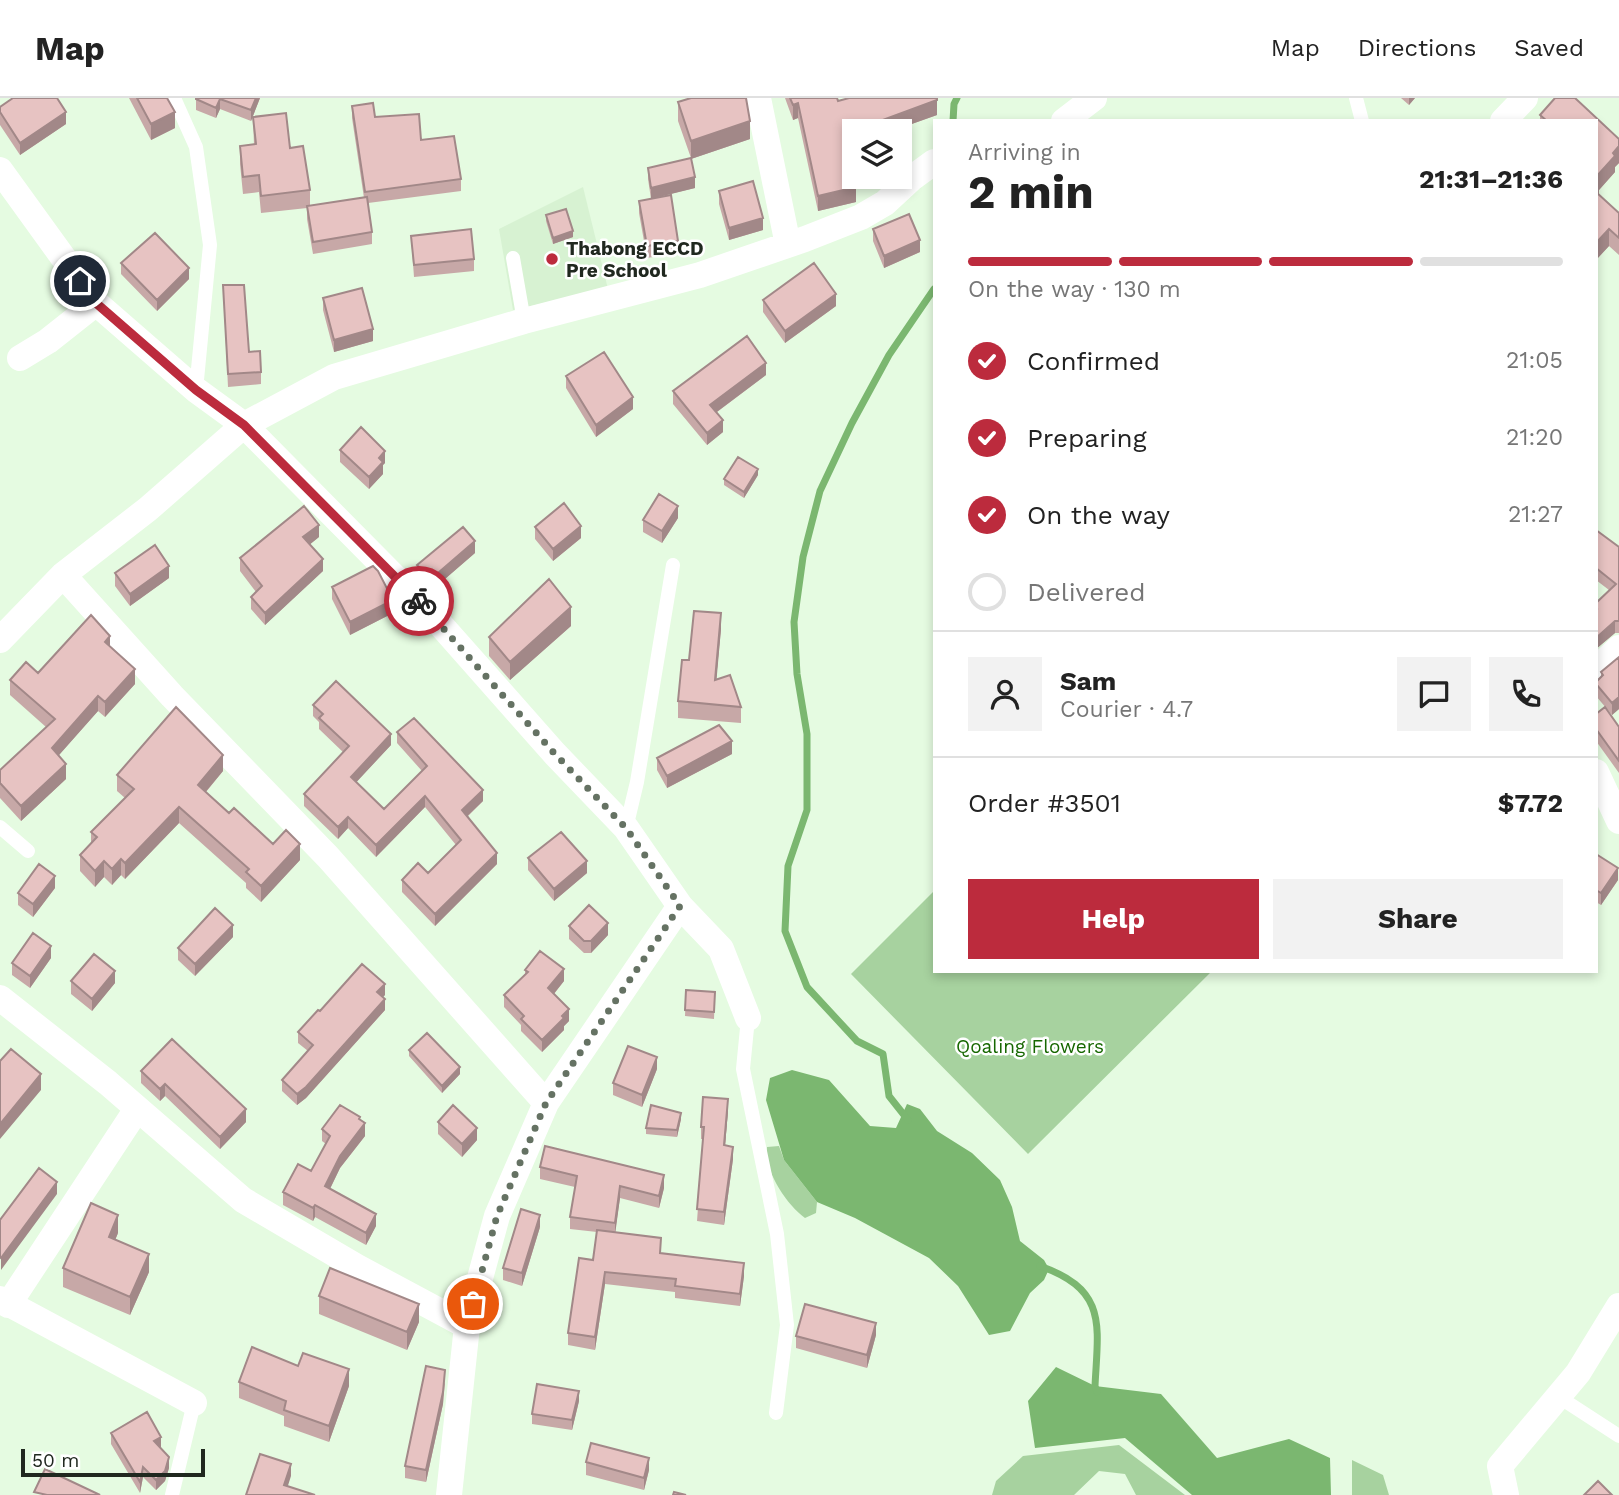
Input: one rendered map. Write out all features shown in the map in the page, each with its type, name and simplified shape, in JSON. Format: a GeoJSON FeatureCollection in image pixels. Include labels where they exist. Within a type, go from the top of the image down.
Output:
{"type":"FeatureCollection","features":[{"type":"Feature","properties":{"kind":"street"},"geometry":{"type":"LineString","coordinates":[[758,98],[788,245]]}},
{"type":"Feature","properties":{"kind":"street"},"geometry":{"type":"LineString","coordinates":[[1066,119],[1094,98]]}},
{"type":"Feature","properties":{"kind":"street"},"geometry":{"type":"LineString","coordinates":[[1505,119],[1525,98]]}},
{"type":"Feature","properties":{"kind":"street"},"geometry":{"type":"LineString","coordinates":[[0,640],[63,575],[148,509],[244,425],[334,377],[524,321],[699,275],[788,245],[861,217],[885,203],[933,163]]}},
{"type":"Feature","properties":{"kind":"street"},"geometry":{"type":"LineString","coordinates":[[0,170],[96,303],[196,390],[244,425],[432,615],[555,754],[626,828],[680,906],[722,949],[748,1018]]}},
{"type":"Feature","properties":{"kind":"street"},"geometry":{"type":"LineString","coordinates":[[20,358],[48,341],[96,303]]}},
{"type":"Feature","properties":{"kind":"street"},"geometry":{"type":"LineString","coordinates":[[63,575],[172,696],[328,857],[546,1103]]}},
{"type":"Feature","properties":{"kind":"street"},"geometry":{"type":"LineString","coordinates":[[1598,667],[1619,648]]}},
{"type":"Feature","properties":{"kind":"street"},"geometry":{"type":"LineString","coordinates":[[1598,776],[1619,821]]}},
{"type":"Feature","properties":{"kind":"street"},"geometry":{"type":"LineString","coordinates":[[449,1495],[467,1326],[497,1216],[546,1103],[680,906]]}},
{"type":"Feature","properties":{"kind":"street"},"geometry":{"type":"LineString","coordinates":[[0,998],[108,1083],[243,1200],[357,1267],[467,1326]]}},
{"type":"Feature","properties":{"kind":"street"},"geometry":{"type":"LineString","coordinates":[[137,1109],[4,1302],[194,1403]]}},
{"type":"Feature","properties":{"kind":"street"},"geometry":{"type":"LineString","coordinates":[[1506,1495],[1500,1466],[1578,1373],[1619,1306]]}},
{"type":"Feature","properties":{"kind":"lane"},"geometry":{"type":"LineString","coordinates":[[174,98],[196,147],[210,245],[196,390]]}},
{"type":"Feature","properties":{"kind":"lane"},"geometry":{"type":"LineString","coordinates":[[1356,98],[1361,119]]}},
{"type":"Feature","properties":{"kind":"lane"},"geometry":{"type":"LineString","coordinates":[[513,258],[524,321]]}},
{"type":"Feature","properties":{"kind":"lane"},"geometry":{"type":"LineString","coordinates":[[626,828],[637,782],[673,565]]}},
{"type":"Feature","properties":{"kind":"lane"},"geometry":{"type":"LineString","coordinates":[[0,827],[28,851]]}},
{"type":"Feature","properties":{"kind":"lane"},"geometry":{"type":"LineString","coordinates":[[748,1018],[743,1069],[776,1234],[787,1325],[776,1413]]}},
{"type":"Feature","properties":{"kind":"lane"},"geometry":{"type":"LineString","coordinates":[[1559,1396],[1619,1436]]}},
{"type":"Feature","properties":{"kind":"lane"},"geometry":{"type":"LineString","coordinates":[[172,1495],[194,1403]]}},
{"type":"Feature","properties":{"kind":"shaded area","name":"Thabong ECCD Pre School"},"geometry":{"type":"Polygon","coordinates":[[[583,187],[608,289],[513,310],[499,229],[583,187]]]}},
{"type":"Feature","properties":{"kind":"shaded area"},"geometry":{"type":"Polygon","coordinates":[[[792,1070],[829,1080],[870,1126],[896,1128],[907,1104],[920,1109],[937,1131],[972,1153],[1000,1180],[1012,1207],[1020,1241],[1044,1260],[1049,1269],[1044,1280],[1030,1293],[1010,1331],[989,1335],[958,1286],[929,1258],[855,1218],[817,1202],[784,1160],[766,1100],[770,1078],[792,1070]]]}},
{"type":"Feature","properties":{"kind":"shaded area"},"geometry":{"type":"Polygon","coordinates":[[[1056,1367],[1095,1386],[1161,1394],[1217,1458],[1289,1439],[1330,1458],[1331,1495],[1192,1495],[1125,1438],[1035,1448],[1028,1401],[1056,1367]]]}},
{"type":"Feature","properties":{"kind":"green space","name":"Qoaling Flowers"},"geometry":{"type":"Polygon","coordinates":[[[933,892],[933,973],[1210,973],[1028,1154],[851,974],[933,892]]]}},
{"type":"Feature","properties":{"kind":"green space"},"geometry":{"type":"Polygon","coordinates":[[[779,1146],[784,1160],[817,1202],[816,1213],[805,1218],[784,1196],[769,1166],[767,1147],[779,1146]]]}},
{"type":"Feature","properties":{"kind":"green space"},"geometry":{"type":"Polygon","coordinates":[[[1119,1445],[1185,1495],[1136,1495],[1125,1474],[1099,1471],[1074,1495],[992,1495],[996,1481],[1023,1456],[1119,1445]]]}},
{"type":"Feature","properties":{"kind":"green space"},"geometry":{"type":"Polygon","coordinates":[[[1352,1460],[1383,1475],[1389,1495],[1352,1495],[1352,1460]]]}},
{"type":"Feature","properties":{"kind":"building"},"geometry":{"type":"Polygon","coordinates":[[[13,98],[57,98],[66,112],[20,143],[0,112],[0,107],[13,98]]]}},
{"type":"Feature","properties":{"kind":"building"},"geometry":{"type":"Polygon","coordinates":[[[137,98],[167,98],[175,112],[151,124],[137,98]]]}},
{"type":"Feature","properties":{"kind":"building"},"geometry":{"type":"Polygon","coordinates":[[[196,98],[256,98],[251,110],[220,99],[216,108],[196,98]]]}},
{"type":"Feature","properties":{"kind":"building"},"geometry":{"type":"Polygon","coordinates":[[[691,98],[746,98],[750,121],[691,141],[678,102],[691,98]]]}},
{"type":"Feature","properties":{"kind":"building"},"geometry":{"type":"Polygon","coordinates":[[[790,98],[837,98],[838,101],[849,98],[937,98],[885,119],[842,119],[842,189],[848,189],[818,196],[798,103],[793,105],[790,98]]]}},
{"type":"Feature","properties":{"kind":"building"},"geometry":{"type":"Polygon","coordinates":[[[1555,98],[1575,98],[1598,119],[1545,119],[1540,115],[1555,98]]]}},
{"type":"Feature","properties":{"kind":"building"},"geometry":{"type":"Polygon","coordinates":[[[373,103],[375,117],[419,114],[421,140],[454,136],[461,179],[365,192],[352,106],[373,103]]]}},
{"type":"Feature","properties":{"kind":"building"},"geometry":{"type":"Polygon","coordinates":[[[286,113],[290,148],[303,146],[310,190],[261,196],[259,175],[243,177],[240,146],[256,144],[253,117],[286,113]]]}},
{"type":"Feature","properties":{"kind":"building"},"geometry":{"type":"Polygon","coordinates":[[[1598,119],[1619,139],[1619,146],[1613,153],[1615,156],[1598,175],[1598,119]]]}},
{"type":"Feature","properties":{"kind":"building"},"geometry":{"type":"Polygon","coordinates":[[[691,158],[695,177],[651,188],[648,168],[691,158]]]}},
{"type":"Feature","properties":{"kind":"building"},"geometry":{"type":"Polygon","coordinates":[[[753,181],[763,218],[729,228],[719,191],[753,181]]]}},
{"type":"Feature","properties":{"kind":"building"},"geometry":{"type":"Polygon","coordinates":[[[1598,194],[1619,213],[1619,238],[1609,229],[1598,241],[1598,194]]]}},
{"type":"Feature","properties":{"kind":"building"},"geometry":{"type":"Polygon","coordinates":[[[671,195],[678,241],[647,246],[639,201],[671,195]]]}},
{"type":"Feature","properties":{"kind":"building"},"geometry":{"type":"Polygon","coordinates":[[[367,197],[372,232],[313,242],[307,206],[367,197]]]}},
{"type":"Feature","properties":{"kind":"building"},"geometry":{"type":"Polygon","coordinates":[[[566,209],[573,231],[553,238],[546,215],[566,209]]]}},
{"type":"Feature","properties":{"kind":"building"},"geometry":{"type":"Polygon","coordinates":[[[909,214],[920,240],[884,256],[873,229],[909,214]]]}},
{"type":"Feature","properties":{"kind":"building"},"geometry":{"type":"Polygon","coordinates":[[[471,229],[474,259],[414,265],[411,236],[471,229]]]}},
{"type":"Feature","properties":{"kind":"building"},"geometry":{"type":"Polygon","coordinates":[[[155,233],[189,268],[157,300],[121,263],[155,233]]]}},
{"type":"Feature","properties":{"kind":"building"},"geometry":{"type":"Polygon","coordinates":[[[814,263],[836,294],[785,331],[763,300],[814,263]]]}},
{"type":"Feature","properties":{"kind":"building"},"geometry":{"type":"Polygon","coordinates":[[[223,285],[244,285],[249,352],[260,351],[261,372],[228,374],[223,285]]]}},
{"type":"Feature","properties":{"kind":"building"},"geometry":{"type":"Polygon","coordinates":[[[362,288],[373,329],[334,340],[323,298],[362,288]]]}},
{"type":"Feature","properties":{"kind":"building"},"geometry":{"type":"Polygon","coordinates":[[[747,336],[766,363],[710,405],[723,420],[707,433],[673,391],[747,336]]]}},
{"type":"Feature","properties":{"kind":"building"},"geometry":{"type":"Polygon","coordinates":[[[604,352],[633,397],[596,425],[566,376],[604,352]]]}},
{"type":"Feature","properties":{"kind":"building"},"geometry":{"type":"Polygon","coordinates":[[[361,427],[385,451],[379,458],[383,462],[369,477],[340,450],[361,427]]]}},
{"type":"Feature","properties":{"kind":"building"},"geometry":{"type":"Polygon","coordinates":[[[738,457],[758,469],[744,492],[724,479],[738,457]]]}},
{"type":"Feature","properties":{"kind":"building"},"geometry":{"type":"Polygon","coordinates":[[[659,494],[678,506],[662,531],[643,520],[659,494]]]}},
{"type":"Feature","properties":{"kind":"building"},"geometry":{"type":"Polygon","coordinates":[[[564,503],[581,526],[553,549],[535,527],[564,503]]]}},
{"type":"Feature","properties":{"kind":"building"},"geometry":{"type":"Polygon","coordinates":[[[304,506],[319,525],[303,537],[323,559],[265,613],[251,597],[262,586],[240,558],[304,506]]]}},
{"type":"Feature","properties":{"kind":"building"},"geometry":{"type":"Polygon","coordinates":[[[463,527],[475,541],[431,579],[417,565],[463,527]]]}},
{"type":"Feature","properties":{"kind":"building"},"geometry":{"type":"Polygon","coordinates":[[[1598,531],[1619,547],[1619,621],[1615,621],[1598,636],[1598,601],[1616,584],[1598,570],[1598,531]]]}},
{"type":"Feature","properties":{"kind":"building"},"geometry":{"type":"Polygon","coordinates":[[[155,545],[169,566],[130,594],[115,573],[155,545]]]}},
{"type":"Feature","properties":{"kind":"building"},"geometry":{"type":"Polygon","coordinates":[[[373,566],[393,600],[350,622],[332,587],[373,566]]]}},
{"type":"Feature","properties":{"kind":"building"},"geometry":{"type":"Polygon","coordinates":[[[549,579],[571,607],[510,662],[489,637],[549,579]]]}},
{"type":"Feature","properties":{"kind":"building"},"geometry":{"type":"Polygon","coordinates":[[[694,611],[721,613],[715,680],[730,675],[741,707],[678,701],[682,660],[689,660],[694,611]]]}},
{"type":"Feature","properties":{"kind":"building"},"geometry":{"type":"Polygon","coordinates":[[[91,615],[110,636],[105,642],[135,669],[105,702],[98,696],[52,748],[66,764],[21,806],[0,783],[0,770],[55,719],[10,680],[26,662],[38,673],[91,615]]]}},
{"type":"Feature","properties":{"kind":"building"},"geometry":{"type":"Polygon","coordinates":[[[1619,657],[1619,697],[1612,703],[1598,686],[1598,680],[1603,675],[1601,672],[1619,657]]]}},
{"type":"Feature","properties":{"kind":"building"},"geometry":{"type":"Polygon","coordinates":[[[336,681],[391,734],[351,777],[384,809],[427,766],[397,732],[414,718],[483,790],[462,810],[497,853],[435,914],[402,880],[418,863],[428,873],[461,840],[425,796],[376,845],[348,817],[338,827],[304,794],[349,746],[319,718],[323,714],[313,705],[336,681]]]}},
{"type":"Feature","properties":{"kind":"building"},"geometry":{"type":"Polygon","coordinates":[[[176,707],[223,755],[198,785],[229,813],[234,808],[273,844],[286,830],[300,844],[261,886],[246,872],[249,869],[179,807],[125,863],[121,859],[112,869],[104,861],[95,871],[80,855],[97,837],[91,832],[134,789],[117,775],[176,707]]]}},
{"type":"Feature","properties":{"kind":"building"},"geometry":{"type":"Polygon","coordinates":[[[1605,707],[1619,727],[1619,761],[1598,732],[1598,712],[1605,707]]]}},
{"type":"Feature","properties":{"kind":"building"},"geometry":{"type":"Polygon","coordinates":[[[719,725],[732,741],[667,776],[657,758],[719,725]]]}},
{"type":"Feature","properties":{"kind":"building"},"geometry":{"type":"Polygon","coordinates":[[[561,832],[587,861],[554,889],[528,858],[561,832]]]}},
{"type":"Feature","properties":{"kind":"building"},"geometry":{"type":"Polygon","coordinates":[[[1598,855],[1618,868],[1601,893],[1598,891],[1598,855]]]}},
{"type":"Feature","properties":{"kind":"building"},"geometry":{"type":"Polygon","coordinates":[[[39,864],[55,876],[33,904],[18,893],[39,864]]]}},
{"type":"Feature","properties":{"kind":"building"},"geometry":{"type":"Polygon","coordinates":[[[589,905],[608,923],[591,941],[584,941],[569,926],[589,905]]]}},
{"type":"Feature","properties":{"kind":"building"},"geometry":{"type":"Polygon","coordinates":[[[215,908],[233,925],[195,964],[178,948],[215,908]]]}},
{"type":"Feature","properties":{"kind":"building"},"geometry":{"type":"Polygon","coordinates":[[[33,933],[51,946],[30,976],[12,963],[33,933]]]}},
{"type":"Feature","properties":{"kind":"building"},"geometry":{"type":"Polygon","coordinates":[[[540,951],[564,969],[548,988],[569,1009],[562,1016],[564,1018],[542,1040],[521,1019],[524,1016],[504,995],[528,972],[525,970],[540,951]]]}},
{"type":"Feature","properties":{"kind":"building"},"geometry":{"type":"Polygon","coordinates":[[[94,954],[115,971],[92,999],[71,981],[94,954]]]}},
{"type":"Feature","properties":{"kind":"building"},"geometry":{"type":"Polygon","coordinates":[[[362,964],[385,984],[377,992],[385,999],[297,1094],[282,1080],[313,1045],[298,1032],[362,964]]]}},
{"type":"Feature","properties":{"kind":"building"},"geometry":{"type":"Polygon","coordinates":[[[686,990],[715,992],[714,1012],[685,1010],[686,990]]]}},
{"type":"Feature","properties":{"kind":"building"},"geometry":{"type":"Polygon","coordinates":[[[427,1033],[460,1067],[442,1086],[409,1050],[427,1033]]]}},
{"type":"Feature","properties":{"kind":"building"},"geometry":{"type":"Polygon","coordinates":[[[172,1039],[246,1109],[220,1137],[165,1084],[160,1089],[141,1071],[172,1039]]]}},
{"type":"Feature","properties":{"kind":"building"},"geometry":{"type":"Polygon","coordinates":[[[628,1046],[657,1057],[642,1095],[613,1083],[628,1046]]]}},
{"type":"Feature","properties":{"kind":"building"},"geometry":{"type":"Polygon","coordinates":[[[11,1049],[41,1074],[0,1124],[0,1061],[11,1049]]]}},
{"type":"Feature","properties":{"kind":"building"},"geometry":{"type":"Polygon","coordinates":[[[703,1097],[728,1099],[724,1145],[733,1147],[724,1212],[697,1209],[704,1127],[701,1127],[703,1097]]]}},
{"type":"Feature","properties":{"kind":"building"},"geometry":{"type":"Polygon","coordinates":[[[340,1105],[365,1123],[340,1156],[325,1186],[376,1214],[366,1233],[315,1205],[313,1208],[283,1192],[298,1164],[311,1171],[330,1136],[322,1129],[340,1105]]]}},
{"type":"Feature","properties":{"kind":"building"},"geometry":{"type":"Polygon","coordinates":[[[453,1105],[477,1128],[462,1144],[438,1122],[453,1105]]]}},
{"type":"Feature","properties":{"kind":"building"},"geometry":{"type":"Polygon","coordinates":[[[651,1105],[681,1113],[677,1130],[646,1128],[651,1105]]]}},
{"type":"Feature","properties":{"kind":"building"},"geometry":{"type":"Polygon","coordinates":[[[545,1146],[664,1175],[659,1196],[620,1186],[615,1223],[570,1217],[577,1176],[540,1167],[545,1146]]]}},
{"type":"Feature","properties":{"kind":"building"},"geometry":{"type":"Polygon","coordinates":[[[39,1168],[57,1182],[1,1258],[0,1220],[39,1168]]]}},
{"type":"Feature","properties":{"kind":"building"},"geometry":{"type":"Polygon","coordinates":[[[91,1203],[118,1215],[109,1237],[149,1254],[130,1297],[63,1268],[91,1203]]]}},
{"type":"Feature","properties":{"kind":"building"},"geometry":{"type":"Polygon","coordinates":[[[521,1209],[540,1215],[522,1273],[503,1268],[521,1209]]]}},
{"type":"Feature","properties":{"kind":"building"},"geometry":{"type":"Polygon","coordinates":[[[597,1230],[661,1238],[660,1253],[744,1263],[740,1294],[675,1286],[676,1279],[605,1272],[595,1337],[568,1333],[579,1258],[593,1260],[597,1230]]]}},
{"type":"Feature","properties":{"kind":"building"},"geometry":{"type":"Polygon","coordinates":[[[330,1268],[419,1304],[407,1332],[319,1296],[330,1268]]]}},
{"type":"Feature","properties":{"kind":"building"},"geometry":{"type":"Polygon","coordinates":[[[805,1304],[876,1323],[867,1355],[796,1336],[805,1304]]]}},
{"type":"Feature","properties":{"kind":"building"},"geometry":{"type":"Polygon","coordinates":[[[252,1347],[298,1366],[303,1353],[349,1369],[329,1426],[284,1410],[286,1401],[239,1382],[252,1347]]]}},
{"type":"Feature","properties":{"kind":"building"},"geometry":{"type":"Polygon","coordinates":[[[426,1366],[445,1370],[443,1392],[426,1470],[405,1466],[426,1366]]]}},
{"type":"Feature","properties":{"kind":"building"},"geometry":{"type":"Polygon","coordinates":[[[537,1384],[579,1391],[572,1420],[532,1414],[537,1384]]]}},
{"type":"Feature","properties":{"kind":"building"},"geometry":{"type":"Polygon","coordinates":[[[147,1412],[161,1437],[154,1441],[169,1457],[165,1471],[156,1480],[143,1467],[140,1482],[111,1433],[147,1412]]]}},
{"type":"Feature","properties":{"kind":"building"},"geometry":{"type":"Polygon","coordinates":[[[591,1443],[649,1458],[644,1478],[586,1462],[591,1443]]]}},
{"type":"Feature","properties":{"kind":"building"},"geometry":{"type":"Polygon","coordinates":[[[260,1454],[291,1464],[284,1485],[315,1495],[246,1495],[260,1454]]]}},
{"type":"Feature","properties":{"kind":"building"},"geometry":{"type":"Polygon","coordinates":[[[45,1469],[100,1495],[47,1495],[34,1492],[45,1469]]]}},
{"type":"Feature","properties":{"kind":"building"},"geometry":{"type":"Polygon","coordinates":[[[1598,1481],[1612,1495],[1584,1495],[1598,1481]]]}},
{"type":"Feature","properties":{"kind":"waterway"},"geometry":{"type":"LineString","coordinates":[[953,119],[957,98]]}},
{"type":"Feature","properties":{"kind":"waterway"},"geometry":{"type":"LineString","coordinates":[[908,1120],[889,1096],[883,1054],[857,1041],[807,987],[785,931],[788,866],[807,810],[807,734],[797,674],[794,622],[803,557],[820,491],[852,423],[889,355],[933,290]]}},
{"type":"Feature","properties":{"kind":"waterway"},"geometry":{"type":"LineString","coordinates":[[1040,1266],[1078,1286],[1088,1298],[1097,1328],[1097,1392]]}},
{"type":"Feature","properties":{"kind":"way so far"},"geometry":{"type":"LineString","coordinates":[[419,601],[555,754],[626,828],[680,906],[546,1103],[497,1216],[473,1304]]}},
{"type":"Feature","properties":{"kind":"place","name":"Thabong ECCD Pre School"},"geometry":{"type":"Point","coordinates":[552,259]}},
{"type":"Feature","properties":{"kind":"route"},"geometry":{"type":"LineString","coordinates":[[80,281],[96,303],[196,390],[244,425],[419,601]]}}]}
